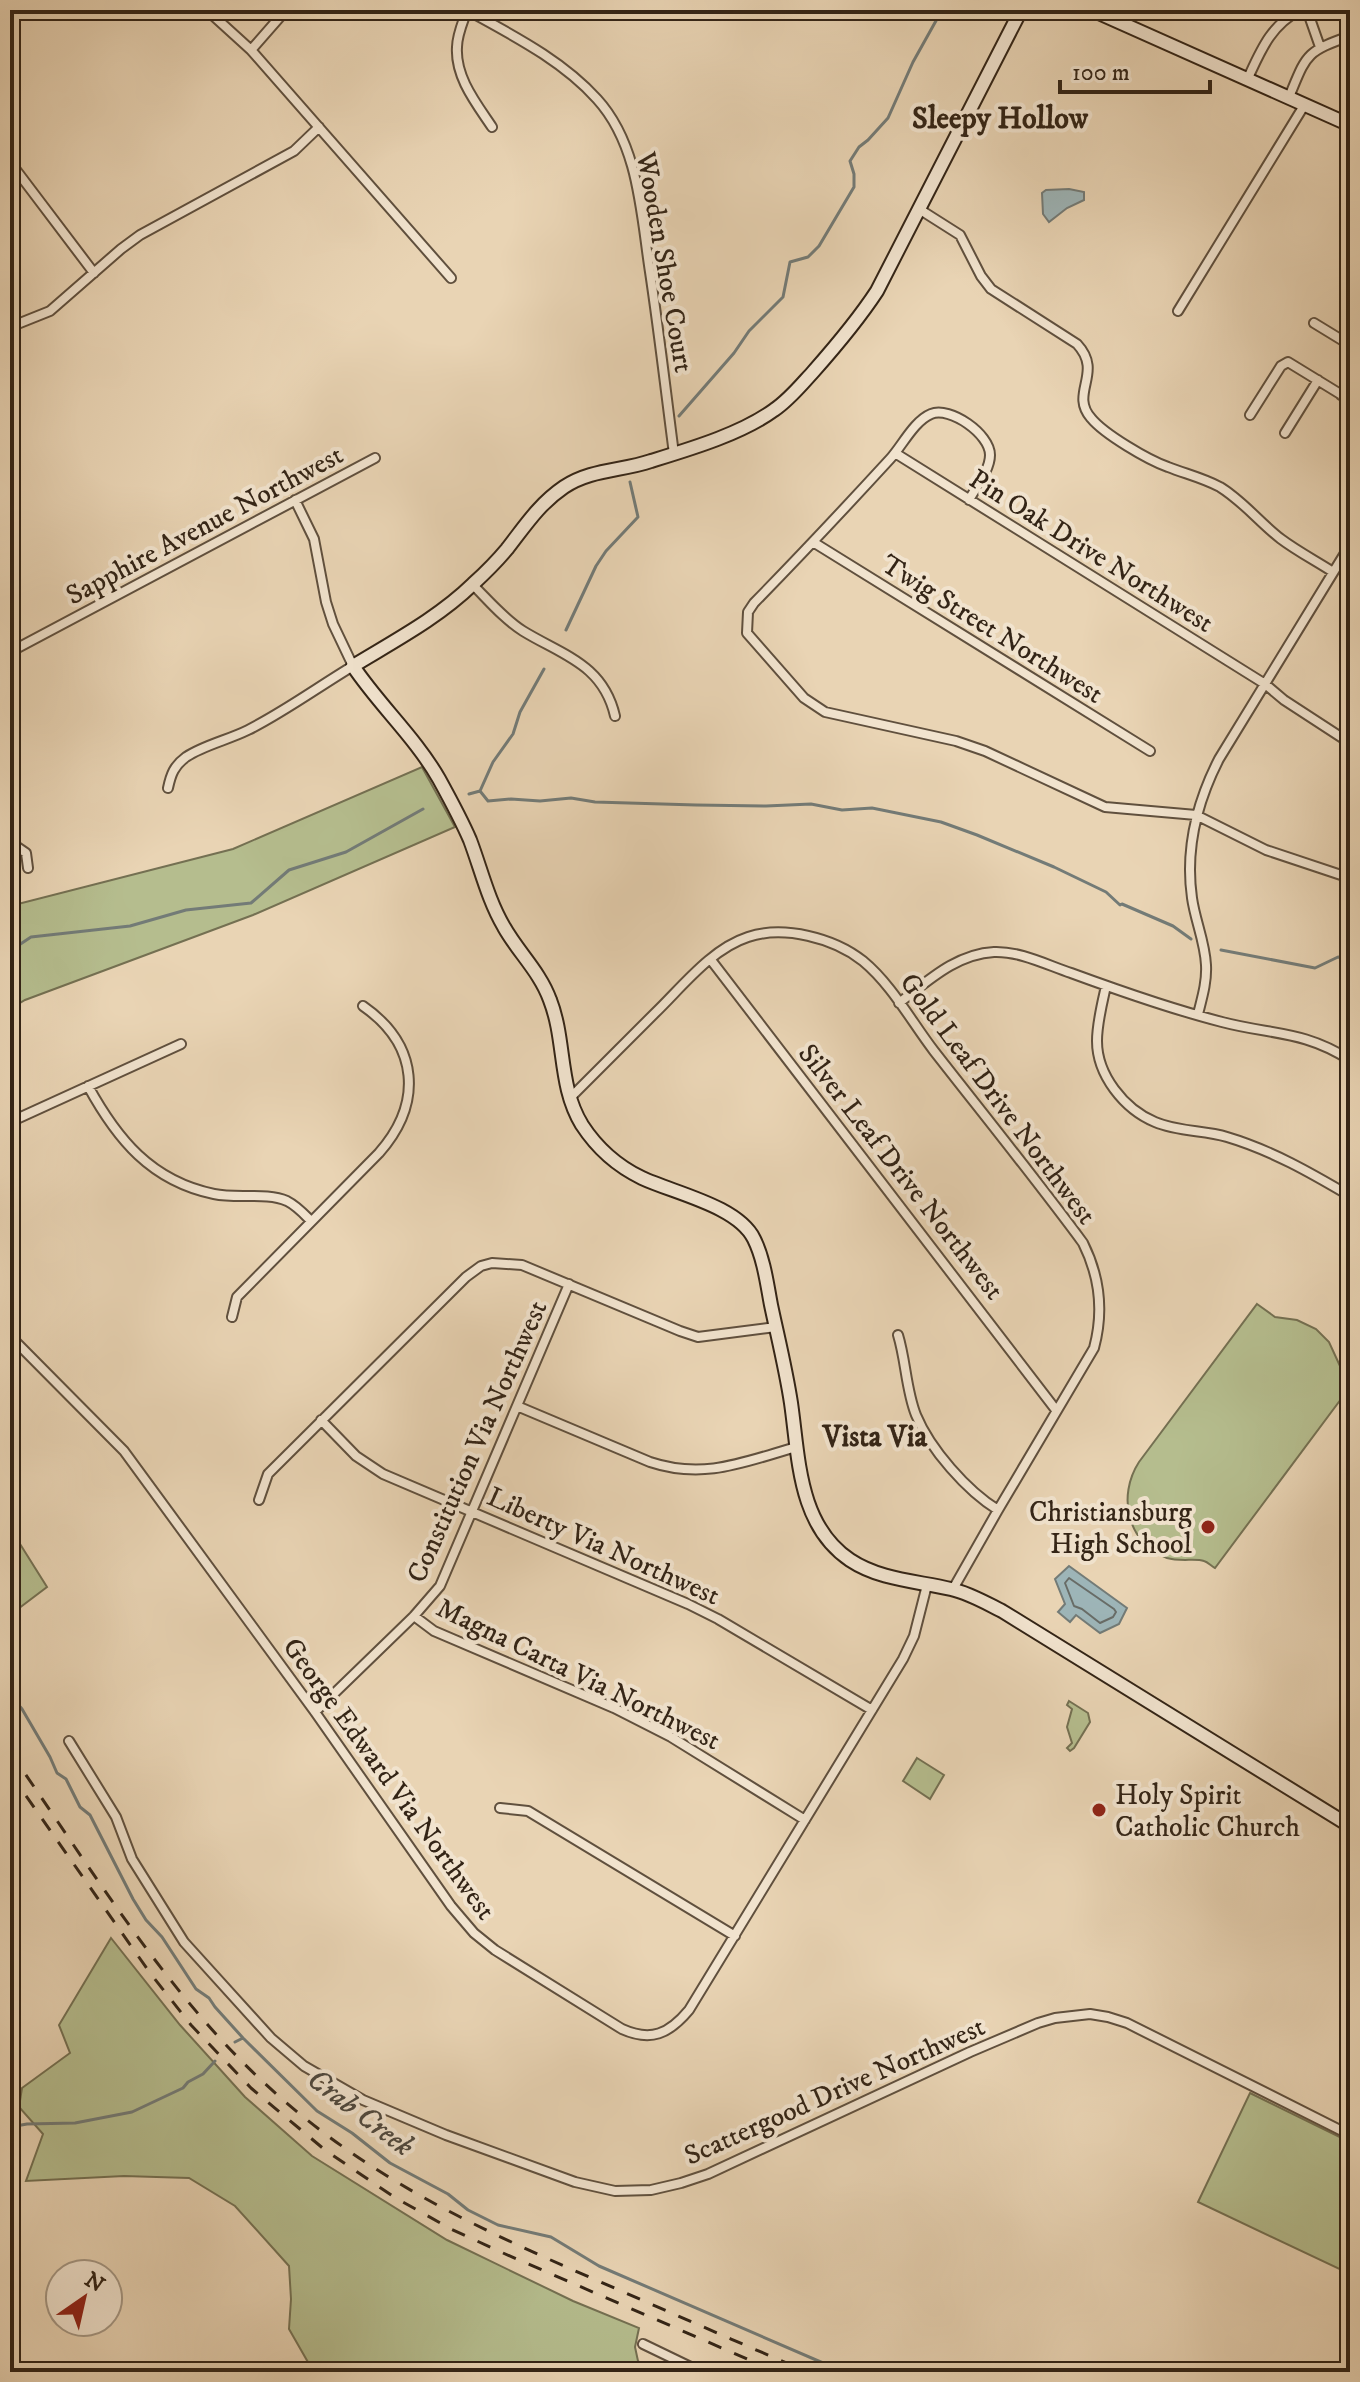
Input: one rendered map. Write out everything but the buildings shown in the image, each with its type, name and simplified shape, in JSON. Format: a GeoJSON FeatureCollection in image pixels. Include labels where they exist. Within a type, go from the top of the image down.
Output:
{"type":"FeatureCollection","features":[{"type":"Feature","properties":{"kind":"street"},"geometry":{"type":"LineString","coordinates":[[207,10],[251,50],[451,278]]}},
{"type":"Feature","properties":{"kind":"street"},"geometry":{"type":"LineString","coordinates":[[251,50],[286,10]]}},
{"type":"Feature","properties":{"kind":"street"},"geometry":{"type":"LineString","coordinates":[[467,10],[456,46],[458,65],[465,85],[492,127]]}},
{"type":"Feature","properties":{"kind":"street","name":"Wooden Shoe Court"},"geometry":{"type":"LineString","coordinates":[[467,10],[523,41],[577,79],[599,101],[614,123],[629,158],[638,192],[674,454]]}},
{"type":"Feature","properties":{"kind":"street"},"geometry":{"type":"LineString","coordinates":[[168,788],[172,770],[185,758],[204,747],[251,729],[438,613],[473,585],[546,500],[568,485],[588,475],[644,464],[674,454],[750,425],[775,410],[802,385],[859,319],[877,291],[1021,10]]}},
{"type":"Feature","properties":{"kind":"street"},"geometry":{"type":"LineString","coordinates":[[1092,10],[1350,125]]}},
{"type":"Feature","properties":{"kind":"street"},"geometry":{"type":"LineString","coordinates":[[1248,78],[1275,27],[1300,10]]}},
{"type":"Feature","properties":{"kind":"street"},"geometry":{"type":"LineString","coordinates":[[1307,10],[1320,47]]}},
{"type":"Feature","properties":{"kind":"street"},"geometry":{"type":"LineString","coordinates":[[1289,97],[1311,53],[1350,36]]}},
{"type":"Feature","properties":{"kind":"street"},"geometry":{"type":"LineString","coordinates":[[1178,311],[1305,104]]}},
{"type":"Feature","properties":{"kind":"street"},"geometry":{"type":"LineString","coordinates":[[10,327],[50,311],[140,235],[294,151],[319,127]]}},
{"type":"Feature","properties":{"kind":"street"},"geometry":{"type":"LineString","coordinates":[[10,162],[94,273]]}},
{"type":"Feature","properties":{"kind":"street"},"geometry":{"type":"LineString","coordinates":[[919,209],[960,235],[991,289],[1077,344],[1086,353],[1089,362],[1083,404],[1088,416],[1101,428],[1157,463],[1205,479],[1223,489],[1281,539],[1333,572]]}},
{"type":"Feature","properties":{"kind":"street"},"geometry":{"type":"LineString","coordinates":[[1314,323],[1350,345]]}},
{"type":"Feature","properties":{"kind":"street"},"geometry":{"type":"LineString","coordinates":[[1250,415],[1284,363],[1292,362],[1346,397],[1350,380]]}},
{"type":"Feature","properties":{"kind":"street"},"geometry":{"type":"LineString","coordinates":[[1285,433],[1318,380]]}},
{"type":"Feature","properties":{"kind":"street"},"geometry":{"type":"LineString","coordinates":[[969,500],[989,462],[990,453],[983,436],[944,412],[929,415],[754,603],[748,612],[747,633],[813,706],[840,716],[970,745],[1105,807],[1196,815],[1266,850],[1350,878]]}},
{"type":"Feature","properties":{"kind":"street","name":"Pin Oak Drive Northwest"},"geometry":{"type":"LineString","coordinates":[[895,453],[1265,684],[1350,743]]}},
{"type":"Feature","properties":{"kind":"street","name":"Sapphire Avenue Northwest"},"geometry":{"type":"LineString","coordinates":[[10,652],[375,458]]}},
{"type":"Feature","properties":{"kind":"street"},"geometry":{"type":"LineString","coordinates":[[295,500],[314,539],[326,602],[353,666],[437,775],[469,840],[504,927],[543,984],[555,1017],[569,1099],[587,1132],[616,1162],[642,1178],[729,1214],[753,1237],[760,1256],[791,1400],[804,1494],[825,1535],[836,1549],[868,1569],[887,1576],[953,1589],[1002,1611],[1350,1826]]}},
{"type":"Feature","properties":{"kind":"street","name":"Twig Street Northwest"},"geometry":{"type":"LineString","coordinates":[[813,542],[1150,751]]}},
{"type":"Feature","properties":{"kind":"street"},"geometry":{"type":"LineString","coordinates":[[1198,1014],[1206,968],[1190,881],[1196,815],[1219,759],[1350,545]]}},
{"type":"Feature","properties":{"kind":"street"},"geometry":{"type":"LineString","coordinates":[[473,585],[523,631],[567,653],[591,673],[611,700],[615,716]]}},
{"type":"Feature","properties":{"kind":"street"},"geometry":{"type":"LineString","coordinates":[[10,842],[26,853],[28,868]]}},
{"type":"Feature","properties":{"kind":"street","name":"Gold Leaf Drive Northwest"},"geometry":{"type":"LineString","coordinates":[[569,1099],[711,960],[728,946],[749,937],[774,933],[816,939],[840,947],[863,962],[884,982],[1083,1243],[1099,1288],[1099,1329],[1094,1348],[953,1589]]}},
{"type":"Feature","properties":{"kind":"street"},"geometry":{"type":"LineString","coordinates":[[899,1003],[944,969],[977,955],[995,952],[1016,954],[1223,1023],[1305,1038],[1350,1060]]}},
{"type":"Feature","properties":{"kind":"street","name":"Silver Leaf Drive Northwest"},"geometry":{"type":"LineString","coordinates":[[711,960],[1056,1410]]}},
{"type":"Feature","properties":{"kind":"street"},"geometry":{"type":"LineString","coordinates":[[1106,986],[1099,1018],[1098,1052],[1110,1083],[1129,1106],[1156,1123],[1226,1137],[1255,1147],[1350,1196]]}},
{"type":"Feature","properties":{"kind":"street"},"geometry":{"type":"LineString","coordinates":[[232,1317],[237,1297],[392,1139],[406,1107],[409,1070],[403,1052],[381,1018],[363,1006]]}},
{"type":"Feature","properties":{"kind":"street"},"geometry":{"type":"LineString","coordinates":[[10,1122],[181,1044]]}},
{"type":"Feature","properties":{"kind":"street"},"geometry":{"type":"LineString","coordinates":[[88,1086],[104,1114],[132,1151],[170,1178],[214,1194],[287,1201],[311,1221]]}},
{"type":"Feature","properties":{"kind":"street"},"geometry":{"type":"LineString","coordinates":[[259,1500],[268,1474],[466,1277],[481,1266],[492,1263],[522,1265],[698,1337],[776,1327]]}},
{"type":"Feature","properties":{"kind":"street","name":"Constitution Via Northwest"},"geometry":{"type":"LineString","coordinates":[[315,1712],[414,1616],[440,1586],[569,1284]]}},
{"type":"Feature","properties":{"kind":"street"},"geometry":{"type":"LineString","coordinates":[[898,1335],[916,1416],[929,1439],[969,1487],[998,1510]]}},
{"type":"Feature","properties":{"kind":"street","name":"George Edward Via Northwest"},"geometry":{"type":"LineString","coordinates":[[10,1336],[124,1451],[315,1712],[451,1906],[474,1933],[520,1968],[637,2036],[666,2031],[678,2024],[689,2010],[914,1636],[927,1585]]}},
{"type":"Feature","properties":{"kind":"street"},"geometry":{"type":"LineString","coordinates":[[517,1406],[671,1469],[697,1471],[719,1468],[796,1447]]}},
{"type":"Feature","properties":{"kind":"street","name":"Liberty Via Northwest"},"geometry":{"type":"LineString","coordinates":[[321,1420],[369,1466],[708,1614],[872,1710]]}},
{"type":"Feature","properties":{"kind":"street","name":"Magna Carta Via Northwest"},"geometry":{"type":"LineString","coordinates":[[414,1616],[434,1631],[614,1708],[671,1737],[805,1820]]}},
{"type":"Feature","properties":{"kind":"street","name":"Scattergood Drive Northwest"},"geometry":{"type":"LineString","coordinates":[[69,1741],[116,1817],[132,1859],[184,1942],[280,2046],[304,2066],[363,2100],[446,2135],[575,2182],[615,2191],[651,2190],[708,2174],[970,2052],[1038,2023],[1073,2015],[1090,2014],[1127,2023],[1350,2135]]}},
{"type":"Feature","properties":{"kind":"street"},"geometry":{"type":"LineString","coordinates":[[500,1808],[528,1811],[735,1936]]}},
{"type":"Feature","properties":{"kind":"street"},"geometry":{"type":"LineString","coordinates":[[643,2344],[701,2372]]}},
{"type":"Feature","properties":{"kind":"green space"},"geometry":{"type":"Polygon","coordinates":[[[422,767],[455,827],[253,915],[25,1000],[10,1009],[10,906],[233,849],[422,767]]]}},
{"type":"Feature","properties":{"kind":"green space"},"geometry":{"type":"Polygon","coordinates":[[[1257,1304],[1275,1317],[1297,1320],[1316,1329],[1329,1342],[1340,1366],[1350,1373],[1350,1387],[1215,1568],[1201,1560],[1167,1558],[1153,1551],[1135,1530],[1128,1503],[1132,1475],[1257,1304]]]}},
{"type":"Feature","properties":{"kind":"green space"},"geometry":{"type":"Polygon","coordinates":[[[10,1528],[47,1587],[10,1615],[10,1528]]]}},
{"type":"Feature","properties":{"kind":"green space"},"geometry":{"type":"Polygon","coordinates":[[[1069,1701],[1088,1713],[1090,1722],[1070,1751],[1067,1748],[1072,1743],[1067,1727],[1072,1709],[1067,1705],[1069,1701]]]}},
{"type":"Feature","properties":{"kind":"green space"},"geometry":{"type":"Polygon","coordinates":[[[917,1758],[944,1775],[930,1799],[903,1781],[917,1758]]]}},
{"type":"Feature","properties":{"kind":"green space"},"geometry":{"type":"Polygon","coordinates":[[[111,1938],[180,2025],[245,2097],[312,2156],[447,2240],[573,2301],[639,2328],[635,2347],[638,2361],[646,2368],[659,2363],[681,2372],[307,2372],[309,2364],[289,2329],[289,2266],[235,2206],[189,2178],[124,2176],[26,2181],[43,2134],[19,2107],[22,2088],[70,2053],[59,2025],[111,1938]]]}},
{"type":"Feature","properties":{"kind":"green space"},"geometry":{"type":"Polygon","coordinates":[[[1250,2093],[1350,2142],[1350,2274],[1198,2202],[1250,2093]]]}},
{"type":"Feature","properties":{"kind":"water"},"geometry":{"type":"Polygon","coordinates":[[[1069,189],[1084,192],[1084,200],[1049,222],[1043,214],[1042,193],[1069,189]]]}},
{"type":"Feature","properties":{"kind":"water"},"geometry":{"type":"Polygon","coordinates":[[[1069,1566],[1127,1608],[1119,1624],[1100,1633],[1076,1615],[1070,1622],[1058,1612],[1065,1604],[1055,1579],[1069,1566]]]}},
{"type":"Feature","properties":{"kind":"waterway"},"geometry":{"type":"LineString","coordinates":[[679,416],[734,353],[749,331],[783,297],[790,262],[808,257],[819,246],[854,187],[850,161],[859,147],[888,118],[913,62],[942,10]]}},
{"type":"Feature","properties":{"kind":"waterway"},"geometry":{"type":"LineString","coordinates":[[566,630],[596,566],[638,517],[630,482]]}},
{"type":"Feature","properties":{"kind":"waterway"},"geometry":{"type":"LineString","coordinates":[[480,791],[493,762],[513,734],[520,712],[544,669]]}},
{"type":"Feature","properties":{"kind":"waterway"},"geometry":{"type":"LineString","coordinates":[[480,791],[488,801],[571,798],[595,802],[696,805],[811,804],[842,810],[872,808],[941,822],[1054,867],[1106,892],[1120,905],[1173,926],[1191,939]]}},
{"type":"Feature","properties":{"kind":"waterway"},"geometry":{"type":"LineString","coordinates":[[469,794],[480,791]]}},
{"type":"Feature","properties":{"kind":"waterway"},"geometry":{"type":"LineString","coordinates":[[10,951],[31,937],[130,926],[186,910],[251,903],[289,870],[346,852],[423,809]]}},
{"type":"Feature","properties":{"kind":"waterway"},"geometry":{"type":"LineString","coordinates":[[1221,950],[1315,968],[1338,957],[1350,960]]}},
{"type":"Feature","properties":{"kind":"waterway","name":"Crab Creek"},"geometry":{"type":"LineString","coordinates":[[10,1695],[22,1709],[57,1773],[66,1779],[80,1807],[90,1815],[146,1920],[162,1937],[196,1989],[209,1998],[243,2038],[317,2111],[390,2163],[498,2225],[551,2237],[599,2266],[844,2372]]}},
{"type":"Feature","properties":{"kind":"waterway"},"geometry":{"type":"LineString","coordinates":[[235,2042],[243,2038]]}},
{"type":"Feature","properties":{"kind":"waterway"},"geometry":{"type":"LineString","coordinates":[[10,2127],[75,2123],[132,2112],[183,2088],[215,2061]]}},
{"type":"Feature","properties":{"kind":"railway"},"geometry":{"type":"LineString","coordinates":[[10,1752],[127,1922],[190,2005],[260,2079],[299,2113],[378,2170],[461,2218],[808,2372]]}},
{"type":"Feature","properties":{"kind":"railway"},"geometry":{"type":"LineString","coordinates":[[10,1773],[150,1973],[191,2025],[251,2088],[325,2150],[394,2197],[451,2229],[777,2372]]}},
{"type":"Feature","properties":{"kind":"place","name":"Christiansburg High School"},"geometry":{"type":"Point","coordinates":[1208,1527]}},
{"type":"Feature","properties":{"kind":"place","name":"Holy Spirit Catholic Church"},"geometry":{"type":"Point","coordinates":[1099,1810]}},
{"type":"Feature","properties":{"kind":"district","name":"Sleepy Hollow"},"geometry":{"type":"Point","coordinates":[1000,118]}},
{"type":"Feature","properties":{"kind":"district","name":"Vista Via"},"geometry":{"type":"Point","coordinates":[875,1436]}}]}
